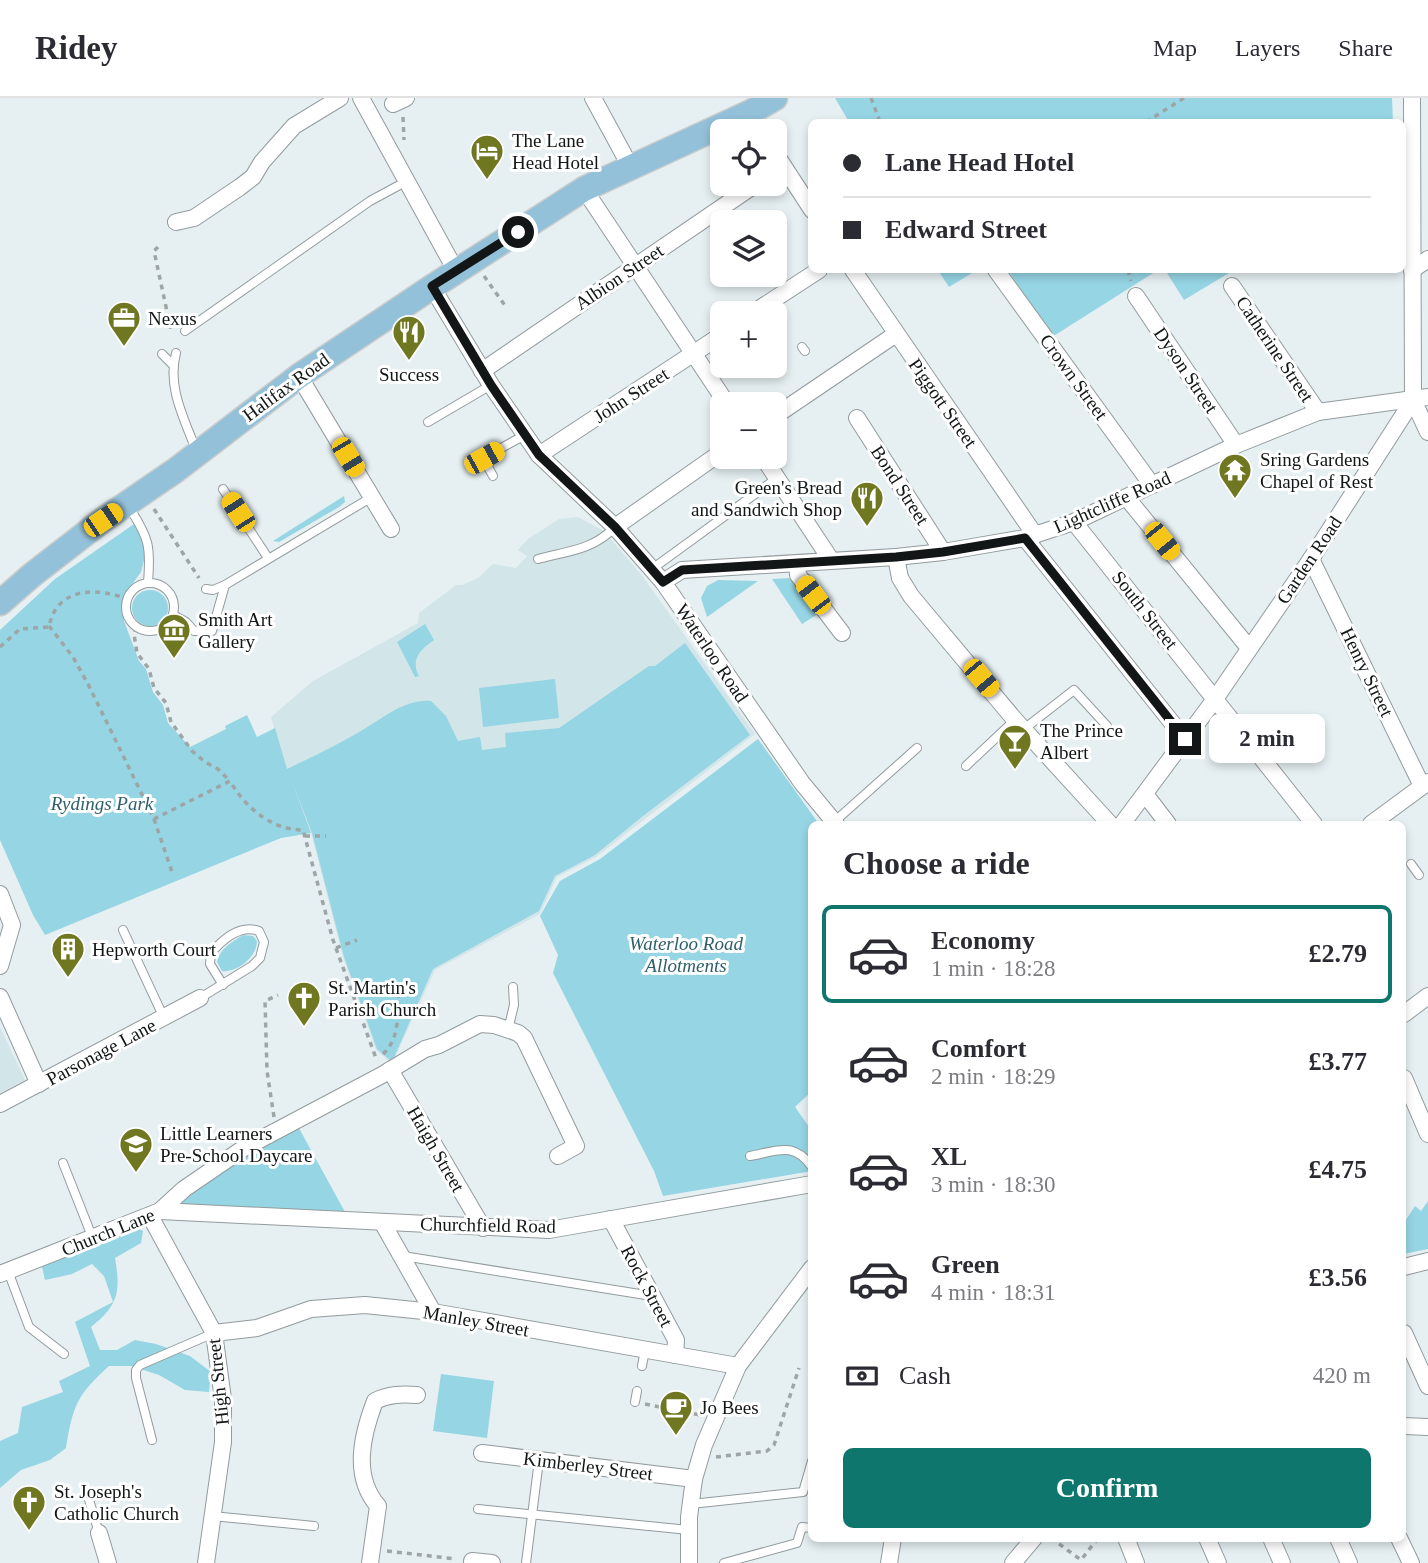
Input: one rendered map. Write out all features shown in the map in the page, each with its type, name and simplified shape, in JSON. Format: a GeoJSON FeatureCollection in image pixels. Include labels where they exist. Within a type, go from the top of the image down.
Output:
{"type":"FeatureCollection","features":[{"type":"Feature","properties":{"kind":"main road","name":"Halifax Road"},"geometry":{"type":"LineString","coordinates":[[0,603],[32,575],[299,376],[432,286],[630,166],[751,112],[775,98]]}},
{"type":"Feature","properties":{"kind":"street"},"geometry":{"type":"LineString","coordinates":[[176,222],[194,218],[240,187],[253,177],[262,162],[294,126],[340,98]]}},
{"type":"Feature","properties":{"kind":"street"},"geometry":{"type":"LineString","coordinates":[[361,98],[407,181],[465,265]]}},
{"type":"Feature","properties":{"kind":"street"},"geometry":{"type":"LineString","coordinates":[[593,98],[630,166]]}},
{"type":"Feature","properties":{"kind":"street"},"geometry":{"type":"LineString","coordinates":[[1412,98],[1412,270],[1420,399],[1428,432]]}},
{"type":"Feature","properties":{"kind":"street"},"geometry":{"type":"LineString","coordinates":[[787,180],[797,198],[808,207]]}},
{"type":"Feature","properties":{"kind":"street"},"geometry":{"type":"LineString","coordinates":[[587,194],[719,392]]}},
{"type":"Feature","properties":{"kind":"street","name":"Albion Street"},"geometry":{"type":"LineString","coordinates":[[727,210],[743,196]]}},
{"type":"Feature","properties":{"kind":"street","name":"Albion Street"},"geometry":{"type":"LineString","coordinates":[[482,371],[535,342],[542,322],[710,223]]}},
{"type":"Feature","properties":{"kind":"street"},"geometry":{"type":"LineString","coordinates":[[1412,270],[1428,259]]}},
{"type":"Feature","properties":{"kind":"street"},"geometry":{"type":"LineString","coordinates":[[772,301],[814,273]]}},
{"type":"Feature","properties":{"kind":"street","name":"Piggott Street"},"geometry":{"type":"LineString","coordinates":[[855,273],[1030,536],[1185,739]]}},
{"type":"Feature","properties":{"kind":"street","name":"Crown Street"},"geometry":{"type":"LineString","coordinates":[[998,273],[1152,485]]}},
{"type":"Feature","properties":{"kind":"street","name":"Waterloo Road"},"geometry":{"type":"LineString","coordinates":[[432,286],[482,371],[539,455],[615,527],[658,575],[781,754],[833,821]]}},
{"type":"Feature","properties":{"kind":"street","name":"Catherine Street"},"geometry":{"type":"LineString","coordinates":[[1232,286],[1318,412]]}},
{"type":"Feature","properties":{"kind":"street","name":"Dyson Street"},"geometry":{"type":"LineString","coordinates":[[1136,296],[1236,444]]}},
{"type":"Feature","properties":{"kind":"street"},"geometry":{"type":"LineString","coordinates":[[787,405],[821,378],[896,334]]}},
{"type":"Feature","properties":{"kind":"street","name":"John Street"},"geometry":{"type":"LineString","coordinates":[[539,455],[710,343]]}},
{"type":"Feature","properties":{"kind":"street"},"geometry":{"type":"LineString","coordinates":[[299,376],[391,529]]}},
{"type":"Feature","properties":{"kind":"street","name":"Lightcliffe Road"},"geometry":{"type":"LineString","coordinates":[[658,575],[682,570],[896,557],[943,552],[1030,536],[1074,522],[1236,444],[1318,412],[1420,399]]}},
{"type":"Feature","properties":{"kind":"street","name":"Garden Road"},"geometry":{"type":"LineString","coordinates":[[1124,821],[1215,699],[1420,399]]}},
{"type":"Feature","properties":{"kind":"street","name":"Bond Street"},"geometry":{"type":"LineString","coordinates":[[857,418],[943,552]]}},
{"type":"Feature","properties":{"kind":"street"},"geometry":{"type":"LineString","coordinates":[[615,527],[710,461]]}},
{"type":"Feature","properties":{"kind":"street"},"geometry":{"type":"LineString","coordinates":[[771,469],[831,560]]}},
{"type":"Feature","properties":{"kind":"street"},"geometry":{"type":"LineString","coordinates":[[1128,498],[1249,649]]}},
{"type":"Feature","properties":{"kind":"street","name":"South Street"},"geometry":{"type":"LineString","coordinates":[[1074,522],[1312,821]]}},
{"type":"Feature","properties":{"kind":"street"},"geometry":{"type":"LineString","coordinates":[[896,557],[901,578],[911,596],[1107,821]]}},
{"type":"Feature","properties":{"kind":"street","name":"Henry Street"},"geometry":{"type":"LineString","coordinates":[[1311,559],[1425,784]]}},
{"type":"Feature","properties":{"kind":"street"},"geometry":{"type":"LineString","coordinates":[[797,564],[798,575],[842,633]]}},
{"type":"Feature","properties":{"kind":"street"},"geometry":{"type":"LineString","coordinates":[[1378,821],[1425,784]]}},
{"type":"Feature","properties":{"kind":"street"},"geometry":{"type":"LineString","coordinates":[[1145,794],[1166,821]]}},
{"type":"Feature","properties":{"kind":"street"},"geometry":{"type":"LineString","coordinates":[[0,894],[12,925],[0,966]]}},
{"type":"Feature","properties":{"kind":"street"},"geometry":{"type":"LineString","coordinates":[[1406,1012],[1428,996]]}},
{"type":"Feature","properties":{"kind":"street"},"geometry":{"type":"LineString","coordinates":[[0,997],[40,1084]]}},
{"type":"Feature","properties":{"kind":"street","name":"Parsonage Lane"},"geometry":{"type":"LineString","coordinates":[[0,1104],[201,998]]}},
{"type":"Feature","properties":{"kind":"street","name":"Church Lane"},"geometry":{"type":"LineString","coordinates":[[4,1272],[155,1214],[184,1189],[244,1148],[425,1049],[439,1045],[480,1024],[508,1030]]}},
{"type":"Feature","properties":{"kind":"street"},"geometry":{"type":"LineString","coordinates":[[508,1030],[518,1032],[524,1038],[583,1143],[555,1158]]}},
{"type":"Feature","properties":{"kind":"street","name":"Haigh Street"},"geometry":{"type":"LineString","coordinates":[[386,1072],[483,1228]]}},
{"type":"Feature","properties":{"kind":"street"},"geometry":{"type":"LineString","coordinates":[[1406,1087],[1428,1134]]}},
{"type":"Feature","properties":{"kind":"street","name":"Churchfield Road"},"geometry":{"type":"LineString","coordinates":[[155,1214],[549,1230],[808,1185]]}},
{"type":"Feature","properties":{"kind":"street","name":"High Street"},"geometry":{"type":"LineString","coordinates":[[155,1214],[214,1332],[223,1399],[223,1443],[206,1563]]}},
{"type":"Feature","properties":{"kind":"street","name":"Rock Street"},"geometry":{"type":"LineString","coordinates":[[611,1219],[676,1340],[675,1355]]}},
{"type":"Feature","properties":{"kind":"street"},"geometry":{"type":"LineString","coordinates":[[382,1222],[433,1312]]}},
{"type":"Feature","properties":{"kind":"street"},"geometry":{"type":"LineString","coordinates":[[1406,1266],[1428,1261]]}},
{"type":"Feature","properties":{"kind":"street"},"geometry":{"type":"LineString","coordinates":[[689,1563],[694,1479],[715,1419],[738,1366],[808,1273]]}},
{"type":"Feature","properties":{"kind":"street","name":"Manley Street"},"geometry":{"type":"LineString","coordinates":[[214,1332],[257,1328],[311,1309],[365,1305],[433,1312],[643,1358],[675,1355],[738,1366]]}},
{"type":"Feature","properties":{"kind":"street"},"geometry":{"type":"LineString","coordinates":[[1406,1336],[1423,1366],[1428,1387]]}},
{"type":"Feature","properties":{"kind":"street"},"geometry":{"type":"LineString","coordinates":[[370,1556],[378,1506],[369,1495],[362,1477],[365,1428],[375,1401],[383,1396],[417,1395]]}},
{"type":"Feature","properties":{"kind":"street"},"geometry":{"type":"LineString","coordinates":[[1406,1426],[1428,1427]]}},
{"type":"Feature","properties":{"kind":"street","name":"Kimberley Street"},"geometry":{"type":"LineString","coordinates":[[482,1453],[694,1479]]}},
{"type":"Feature","properties":{"kind":"street"},"geometry":{"type":"LineString","coordinates":[[99,1533],[108,1563]]}},
{"type":"Feature","properties":{"kind":"street"},"geometry":{"type":"LineString","coordinates":[[889,1563],[892,1542]]}},
{"type":"Feature","properties":{"kind":"street"},"geometry":{"type":"LineString","coordinates":[[1013,1563],[1031,1542]]}},
{"type":"Feature","properties":{"kind":"street"},"geometry":{"type":"LineString","coordinates":[[1128,1542],[1136,1563]]}},
{"type":"Feature","properties":{"kind":"street"},"geometry":{"type":"LineString","coordinates":[[1209,1542],[1217,1563]]}},
{"type":"Feature","properties":{"kind":"street"},"geometry":{"type":"LineString","coordinates":[[1273,1542],[1282,1563]]}},
{"type":"Feature","properties":{"kind":"street"},"geometry":{"type":"LineString","coordinates":[[1340,1542],[1349,1563]]}},
{"type":"Feature","properties":{"kind":"street"},"geometry":{"type":"LineString","coordinates":[[1401,1542],[1411,1563]]}},
{"type":"Feature","properties":{"kind":"street"},"geometry":{"type":"LineString","coordinates":[[472,1561],[492,1563]]}},
{"type":"Feature","properties":{"kind":"lane"},"geometry":{"type":"LineString","coordinates":[[371,115],[399,101]]}},
{"type":"Feature","properties":{"kind":"lane"},"geometry":{"type":"LineString","coordinates":[[185,331],[370,201],[407,181]]}},
{"type":"Feature","properties":{"kind":"lane"},"geometry":{"type":"LineString","coordinates":[[176,353],[172,377],[176,396],[197,453]]}},
{"type":"Feature","properties":{"kind":"lane"},"geometry":{"type":"LineString","coordinates":[[162,354],[173,365]]}},
{"type":"Feature","properties":{"kind":"lane"},"geometry":{"type":"LineString","coordinates":[[428,422],[491,385]]}},
{"type":"Feature","properties":{"kind":"lane"},"geometry":{"type":"LineString","coordinates":[[493,475],[484,458],[525,435]]}},
{"type":"Feature","properties":{"kind":"lane"},"geometry":{"type":"LineString","coordinates":[[658,575],[777,478]]}},
{"type":"Feature","properties":{"kind":"lane"},"geometry":{"type":"LineString","coordinates":[[223,489],[268,558]]}},
{"type":"Feature","properties":{"kind":"lane"},"geometry":{"type":"LineString","coordinates":[[206,589],[213,590],[225,585],[372,497]]}},
{"type":"Feature","properties":{"kind":"lane"},"geometry":{"type":"LineString","coordinates":[[135,498],[149,545],[148,583]]}},
{"type":"Feature","properties":{"kind":"lane"},"geometry":{"type":"LineString","coordinates":[[538,559],[593,545],[603,540],[615,527]]}},
{"type":"Feature","properties":{"kind":"lane"},"geometry":{"type":"LineString","coordinates":[[148,583],[159,584],[172,595],[174,603],[173,615],[167,625],[152,632],[136,627],[127,615],[127,600],[136,587],[148,583]]}},
{"type":"Feature","properties":{"kind":"lane"},"geometry":{"type":"LineString","coordinates":[[173,615],[186,622],[194,631],[212,631],[225,585]]}},
{"type":"Feature","properties":{"kind":"lane"},"geometry":{"type":"LineString","coordinates":[[966,766],[1020,724],[1074,690],[1107,726]]}},
{"type":"Feature","properties":{"kind":"lane"},"geometry":{"type":"LineString","coordinates":[[837,821],[916,748]]}},
{"type":"Feature","properties":{"kind":"lane"},"geometry":{"type":"LineString","coordinates":[[1410,864],[1419,875]]}},
{"type":"Feature","properties":{"kind":"lane"},"geometry":{"type":"LineString","coordinates":[[201,998],[223,985],[242,973],[260,958],[264,942],[259,931],[251,928],[233,932],[211,953],[210,964],[223,985]]}},
{"type":"Feature","properties":{"kind":"lane"},"geometry":{"type":"LineString","coordinates":[[123,930],[164,1018]]}},
{"type":"Feature","properties":{"kind":"lane"},"geometry":{"type":"LineString","coordinates":[[508,1030],[514,1005],[513,987]]}},
{"type":"Feature","properties":{"kind":"lane"},"geometry":{"type":"LineString","coordinates":[[750,1156],[787,1149],[803,1155],[808,1162]]}},
{"type":"Feature","properties":{"kind":"lane"},"geometry":{"type":"LineString","coordinates":[[63,1163],[93,1239]]}},
{"type":"Feature","properties":{"kind":"lane"},"geometry":{"type":"LineString","coordinates":[[401,1256],[652,1296]]}},
{"type":"Feature","properties":{"kind":"lane"},"geometry":{"type":"LineString","coordinates":[[4,1272],[29,1327],[64,1354]]}},
{"type":"Feature","properties":{"kind":"lane"},"geometry":{"type":"LineString","coordinates":[[152,1440],[136,1370],[140,1365],[214,1332]]}},
{"type":"Feature","properties":{"kind":"lane"},"geometry":{"type":"LineString","coordinates":[[635,1402],[637,1391]]}},
{"type":"Feature","properties":{"kind":"lane"},"geometry":{"type":"LineString","coordinates":[[526,1563],[539,1460]]}},
{"type":"Feature","properties":{"kind":"lane"},"geometry":{"type":"LineString","coordinates":[[691,1504],[803,1493],[808,1475]]}},
{"type":"Feature","properties":{"kind":"lane"},"geometry":{"type":"LineString","coordinates":[[87,1493],[99,1533]]}},
{"type":"Feature","properties":{"kind":"lane"},"geometry":{"type":"LineString","coordinates":[[478,1509],[689,1530]]}},
{"type":"Feature","properties":{"kind":"lane"},"geometry":{"type":"LineString","coordinates":[[211,1516],[314,1526]]}},
{"type":"Feature","properties":{"kind":"lane"},"geometry":{"type":"LineString","coordinates":[[724,1563],[797,1543],[802,1527],[808,1528]]}},
{"type":"Feature","properties":{"kind":"path"},"geometry":{"type":"LineString","coordinates":[[871,98],[879,119]]}},
{"type":"Feature","properties":{"kind":"path"},"geometry":{"type":"LineString","coordinates":[[1151,119],[1184,98]]}},
{"type":"Feature","properties":{"kind":"path"},"geometry":{"type":"LineString","coordinates":[[158,247],[154,251],[176,353]]}},
{"type":"Feature","properties":{"kind":"path"},"geometry":{"type":"LineString","coordinates":[[465,265],[506,307]]}},
{"type":"Feature","properties":{"kind":"path"},"geometry":{"type":"LineString","coordinates":[[135,498],[206,589]]}},
{"type":"Feature","properties":{"kind":"path"},"geometry":{"type":"LineString","coordinates":[[49,626],[57,609],[71,596],[81,592],[127,600]]}},
{"type":"Feature","properties":{"kind":"path"},"geometry":{"type":"LineString","coordinates":[[0,647],[20,629],[31,630],[49,626]]}},
{"type":"Feature","properties":{"kind":"path"},"geometry":{"type":"LineString","coordinates":[[49,626],[73,657],[88,684],[154,819],[172,872]]}},
{"type":"Feature","properties":{"kind":"path"},"geometry":{"type":"LineString","coordinates":[[136,627],[134,634],[137,653],[149,669],[154,688],[166,703],[171,723],[192,751],[218,769],[237,793],[263,818],[303,830],[336,948],[376,1059],[386,1072]]}},
{"type":"Feature","properties":{"kind":"path"},"geometry":{"type":"LineString","coordinates":[[154,819],[230,781]]}},
{"type":"Feature","properties":{"kind":"path"},"geometry":{"type":"LineString","coordinates":[[305,836],[326,836]]}},
{"type":"Feature","properties":{"kind":"path"},"geometry":{"type":"LineString","coordinates":[[336,948],[357,940]]}},
{"type":"Feature","properties":{"kind":"path"},"geometry":{"type":"LineString","coordinates":[[376,1059],[391,1047],[399,1012],[397,997],[400,980]]}},
{"type":"Feature","properties":{"kind":"path"},"geometry":{"type":"LineString","coordinates":[[276,1131],[267,1072],[265,1001],[278,995]]}},
{"type":"Feature","properties":{"kind":"path"},"geometry":{"type":"LineString","coordinates":[[700,1459],[767,1451],[774,1445],[799,1368]]}},
{"type":"Feature","properties":{"kind":"path"},"geometry":{"type":"LineString","coordinates":[[635,1402],[715,1419]]}},
{"type":"Feature","properties":{"kind":"path"},"geometry":{"type":"LineString","coordinates":[[1056,1542],[1081,1560],[1095,1542]]}},
{"type":"Feature","properties":{"kind":"path"},"geometry":{"type":"LineString","coordinates":[[370,1556],[472,1561]]}},
{"type":"Feature","properties":{"kind":"shaded area"},"geometry":{"type":"Polygon","coordinates":[[[578,517],[604,531],[643,577],[755,734],[596,857],[557,877],[540,914],[435,970],[392,1064],[376,1050],[343,957],[311,833],[286,769],[271,717],[313,681],[418,623],[419,613],[456,585],[478,578],[493,564],[516,568],[527,556],[518,550],[528,539],[559,519],[578,517]]]}},
{"type":"Feature","properties":{"kind":"shaded area"},"geometry":{"type":"Polygon","coordinates":[[[0,1027],[25,1080],[0,1093],[0,1027]]]}},
{"type":"Feature","properties":{"kind":"green space"},"geometry":{"type":"Polygon","coordinates":[[[835,98],[1392,98],[1393,119],[847,119],[835,98]]]}},
{"type":"Feature","properties":{"kind":"green space"},"geometry":{"type":"Polygon","coordinates":[[[940,273],[972,273],[949,287],[940,273]]]}},
{"type":"Feature","properties":{"kind":"green space"},"geometry":{"type":"Polygon","coordinates":[[[1010,273],[1153,273],[1052,337],[1010,273]]]}},
{"type":"Feature","properties":{"kind":"green space"},"geometry":{"type":"Polygon","coordinates":[[[1167,273],[1229,273],[1184,300],[1167,273]]]}},
{"type":"Feature","properties":{"kind":"green space"},"geometry":{"type":"Polygon","coordinates":[[[344,496],[345,502],[339,507],[279,542],[273,541],[344,496]]]}},
{"type":"Feature","properties":{"kind":"green space","name":"Rydings Park"},"geometry":{"type":"Polygon","coordinates":[[[134,524],[144,543],[145,556],[141,572],[125,594],[122,606],[124,621],[139,661],[146,669],[153,692],[163,705],[168,723],[190,747],[247,715],[257,737],[275,728],[287,769],[343,741],[394,710],[412,703],[431,701],[446,716],[458,741],[480,737],[482,750],[506,747],[505,733],[559,728],[649,666],[655,666],[685,643],[750,735],[595,855],[555,876],[539,911],[433,969],[392,1062],[377,1049],[344,957],[312,833],[291,779],[311,833],[281,838],[45,935],[33,915],[0,840],[0,630],[55,579],[134,524]]]}},
{"type":"Feature","properties":{"kind":"green space"},"geometry":{"type":"Polygon","coordinates":[[[792,578],[818,614],[802,624],[772,579],[792,578]]]}},
{"type":"Feature","properties":{"kind":"green space"},"geometry":{"type":"Polygon","coordinates":[[[718,580],[758,581],[707,617],[701,598],[707,586],[718,580]]]}},
{"type":"Feature","properties":{"kind":"green space"},"geometry":{"type":"Polygon","coordinates":[[[150,590],[163,595],[168,608],[163,621],[150,626],[137,621],[132,608],[137,595],[150,590]]]}},
{"type":"Feature","properties":{"kind":"green space"},"geometry":{"type":"Polygon","coordinates":[[[425,624],[434,640],[418,655],[416,664],[419,676],[415,677],[397,642],[425,624]]]}},
{"type":"Feature","properties":{"kind":"green space"},"geometry":{"type":"Polygon","coordinates":[[[555,679],[559,718],[483,727],[479,688],[555,679]]]}},
{"type":"Feature","properties":{"kind":"green space","name":"Waterloo Road Allotments"},"geometry":{"type":"Polygon","coordinates":[[[758,739],[817,821],[808,821],[808,1095],[795,1107],[808,1125],[808,1172],[663,1196],[654,1171],[553,973],[558,955],[540,916],[560,881],[600,859],[758,739]]]}},
{"type":"Feature","properties":{"kind":"green space"},"geometry":{"type":"Polygon","coordinates":[[[243,935],[253,936],[257,941],[254,953],[240,967],[222,971],[217,962],[221,953],[243,935]]]}},
{"type":"Feature","properties":{"kind":"green space"},"geometry":{"type":"Polygon","coordinates":[[[295,1121],[350,1221],[161,1211],[295,1121]]]}},
{"type":"Feature","properties":{"kind":"green space"},"geometry":{"type":"Polygon","coordinates":[[[1428,1201],[1428,1249],[1406,1254],[1406,1220],[1415,1206],[1421,1211],[1428,1201]]]}},
{"type":"Feature","properties":{"kind":"green space"},"geometry":{"type":"Polygon","coordinates":[[[138,1228],[143,1231],[141,1243],[115,1258],[118,1280],[117,1289],[115,1297],[112,1305],[91,1327],[100,1350],[117,1350],[135,1340],[190,1356],[211,1372],[209,1392],[185,1390],[159,1375],[131,1366],[109,1366],[78,1402],[66,1448],[50,1460],[21,1470],[0,1488],[0,1441],[18,1433],[22,1407],[63,1392],[59,1381],[90,1366],[75,1322],[113,1302],[104,1276],[92,1264],[72,1274],[45,1280],[42,1267],[49,1261],[138,1228]]]}},
{"type":"Feature","properties":{"kind":"green space"},"geometry":{"type":"Polygon","coordinates":[[[441,1374],[494,1381],[487,1438],[433,1431],[441,1374]]]}},
{"type":"Feature","properties":{"kind":"place","name":"The Lane Head Hotel"},"geometry":{"type":"Point","coordinates":[487,181]}},
{"type":"Feature","properties":{"kind":"place","name":"Nexus"},"geometry":{"type":"Point","coordinates":[124,348]}},
{"type":"Feature","properties":{"kind":"place","name":"Success"},"geometry":{"type":"Point","coordinates":[409,362]}},
{"type":"Feature","properties":{"kind":"place","name":"Sring Gardens Chapel of Rest"},"geometry":{"type":"Point","coordinates":[1235,500]}},
{"type":"Feature","properties":{"kind":"place","name":"Green's Bread and Sandwich Shop"},"geometry":{"type":"Point","coordinates":[867,528]}},
{"type":"Feature","properties":{"kind":"place","name":"Smith Art Gallery"},"geometry":{"type":"Point","coordinates":[174,660]}},
{"type":"Feature","properties":{"kind":"place","name":"The Prince Albert"},"geometry":{"type":"Point","coordinates":[1015,771]}},
{"type":"Feature","properties":{"kind":"place","name":"Hepworth Court"},"geometry":{"type":"Point","coordinates":[68,979]}},
{"type":"Feature","properties":{"kind":"place","name":"St. Martin's Parish Church"},"geometry":{"type":"Point","coordinates":[304,1028]}},
{"type":"Feature","properties":{"kind":"place","name":"Little Learners Pre-School Daycare"},"geometry":{"type":"Point","coordinates":[136,1174]}},
{"type":"Feature","properties":{"kind":"place","name":"Jo Bees"},"geometry":{"type":"Point","coordinates":[676,1437]}},
{"type":"Feature","properties":{"kind":"place","name":"St. Joseph's Catholic Church"},"geometry":{"type":"Point","coordinates":[29,1532]}},
{"type":"Feature","properties":{"kind":"route"},"geometry":{"type":"LineString","coordinates":[[518,232],[432,286],[491,385],[539,455],[615,527],[663,582],[682,570],[896,557],[1025,538],[1185,739]]}}]}
